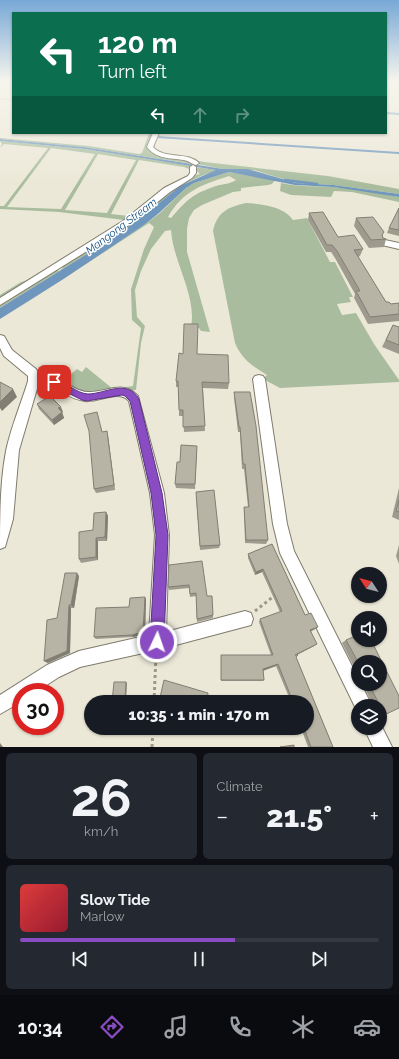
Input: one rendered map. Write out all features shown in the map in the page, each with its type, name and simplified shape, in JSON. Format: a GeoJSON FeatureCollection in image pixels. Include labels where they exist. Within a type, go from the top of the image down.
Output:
{"type":"FeatureCollection","features":[{"type":"Feature","properties":{"kind":"street"},"geometry":{"type":"LineString","coordinates":[[0,302],[126,223],[167,190],[190,177],[193,173],[193,161],[171,157],[153,151],[150,147],[156,134]]}},
{"type":"Feature","properties":{"kind":"street"},"geometry":{"type":"LineString","coordinates":[[385,243],[399,246]]}},
{"type":"Feature","properties":{"kind":"street"},"geometry":{"type":"LineString","coordinates":[[0,339],[8,353],[32,372],[34,376],[34,381],[12,451],[9,502],[4,531],[0,542]]}},
{"type":"Feature","properties":{"kind":"street"},"geometry":{"type":"LineString","coordinates":[[34,376],[54,382],[87,398],[122,391],[128,392],[134,399],[157,493],[162,535],[157,642]]}},
{"type":"Feature","properties":{"kind":"street"},"geometry":{"type":"LineString","coordinates":[[258,379],[280,524],[287,553],[360,699]]}},
{"type":"Feature","properties":{"kind":"street"},"geometry":{"type":"LineString","coordinates":[[34,683],[52,671],[79,659],[157,642],[245,620]]}},
{"type":"Feature","properties":{"kind":"street"},"geometry":{"type":"LineString","coordinates":[[0,705],[12,698]]}},
{"type":"Feature","properties":{"kind":"street"},"geometry":{"type":"LineString","coordinates":[[377,735],[383,747]]}},
{"type":"Feature","properties":{"kind":"path"},"geometry":{"type":"LineString","coordinates":[[245,620],[279,591]]}},
{"type":"Feature","properties":{"kind":"path"},"geometry":{"type":"LineString","coordinates":[[154,695],[157,642]]}},
{"type":"Feature","properties":{"kind":"path"},"geometry":{"type":"LineString","coordinates":[[152,747],[153,735]]}},
{"type":"Feature","properties":{"kind":"green space"},"geometry":{"type":"Polygon","coordinates":[[[149,134],[155,134],[148,150],[152,151],[151,153],[192,161],[193,164],[84,147],[0,138],[89,146],[139,154],[142,153],[149,134]]]}},
{"type":"Feature","properties":{"kind":"green space"},"geometry":{"type":"Polygon","coordinates":[[[0,141],[85,149],[192,166],[191,173],[186,177],[189,173],[189,169],[184,167],[139,160],[111,214],[129,216],[164,190],[182,180],[128,220],[0,301],[0,295],[68,257],[124,220],[59,212],[0,209],[0,206],[4,206],[48,148],[4,144],[0,148],[2,144],[0,141]],[[51,148],[7,207],[61,209],[95,154],[51,148]],[[98,154],[65,210],[107,213],[136,160],[98,154]]]}},
{"type":"Feature","properties":{"kind":"green space"},"geometry":{"type":"Polygon","coordinates":[[[156,152],[204,162],[328,176],[399,189],[399,194],[333,185],[296,183],[254,170],[223,169],[197,164],[197,162],[156,152]]]}},
{"type":"Feature","properties":{"kind":"green space"},"geometry":{"type":"Polygon","coordinates":[[[195,167],[218,170],[180,186],[138,220],[103,244],[0,308],[0,304],[55,269],[59,271],[63,268],[60,266],[192,176],[200,174],[195,167]]]}},
{"type":"Feature","properties":{"kind":"green space"},"geometry":{"type":"Polygon","coordinates":[[[229,172],[275,180],[272,184],[268,185],[241,188],[241,191],[233,192],[202,205],[194,210],[189,218],[187,229],[187,252],[210,332],[201,331],[199,328],[191,327],[191,303],[188,291],[176,254],[171,230],[165,231],[151,249],[141,271],[135,290],[137,317],[145,326],[141,343],[136,390],[88,395],[60,383],[77,369],[82,372],[86,367],[113,389],[133,386],[141,328],[132,320],[131,289],[144,249],[154,227],[149,223],[0,320],[144,225],[160,213],[186,188],[194,183],[229,172]],[[229,176],[201,186],[180,201],[168,217],[171,218],[190,198],[195,195],[216,186],[236,180],[229,176]]]}},
{"type":"Feature","properties":{"kind":"green space"},"geometry":{"type":"Polygon","coordinates":[[[281,183],[367,191],[399,197],[399,202],[352,192],[334,191],[331,197],[291,195],[280,191],[281,183]]]}},
{"type":"Feature","properties":{"kind":"green space"},"geometry":{"type":"Polygon","coordinates":[[[246,203],[265,205],[278,209],[289,215],[293,220],[307,218],[330,262],[335,262],[353,297],[349,297],[351,302],[337,304],[342,315],[356,313],[399,382],[280,388],[263,379],[267,375],[244,358],[235,343],[213,231],[217,219],[224,211],[234,206],[246,203]]]}},
{"type":"Feature","properties":{"kind":"water"},"geometry":{"type":"Polygon","coordinates":[[[0,139],[84,147],[223,169],[248,169],[296,183],[333,185],[399,194],[399,197],[334,187],[295,185],[229,172],[194,183],[186,188],[144,225],[0,319],[0,308],[103,244],[138,220],[180,186],[216,170],[85,149],[0,141],[0,139]]]}},
{"type":"Feature","properties":{"kind":"building"},"geometry":{"type":"Polygon","coordinates":[[[399,208],[399,230],[389,228],[399,208]]]}},
{"type":"Feature","properties":{"kind":"building"},"geometry":{"type":"Polygon","coordinates":[[[323,212],[338,237],[354,235],[363,249],[354,250],[386,302],[391,304],[399,303],[399,314],[370,317],[356,291],[360,291],[337,251],[332,245],[327,245],[309,213],[323,212]]]}},
{"type":"Feature","properties":{"kind":"building"},"geometry":{"type":"Polygon","coordinates":[[[373,217],[384,232],[382,235],[383,238],[386,239],[371,240],[356,218],[373,217]]]}},
{"type":"Feature","properties":{"kind":"building"},"geometry":{"type":"Polygon","coordinates":[[[184,324],[198,324],[197,354],[228,355],[229,383],[202,382],[205,426],[183,427],[183,410],[179,410],[178,381],[176,381],[179,353],[183,354],[184,324]]]}},
{"type":"Feature","properties":{"kind":"building"},"geometry":{"type":"Polygon","coordinates":[[[393,325],[399,327],[399,345],[386,340],[393,325]]]}},
{"type":"Feature","properties":{"kind":"building"},"geometry":{"type":"Polygon","coordinates":[[[0,382],[13,389],[0,402],[0,382]]]}},
{"type":"Feature","properties":{"kind":"building"},"geometry":{"type":"Polygon","coordinates":[[[234,392],[250,392],[256,426],[268,540],[246,540],[244,507],[249,507],[245,464],[243,464],[240,427],[234,392]]]}},
{"type":"Feature","properties":{"kind":"building"},"geometry":{"type":"Polygon","coordinates":[[[50,396],[61,407],[58,408],[62,412],[52,420],[37,404],[50,396]]]}},
{"type":"Feature","properties":{"kind":"building"},"geometry":{"type":"Polygon","coordinates":[[[97,412],[102,432],[107,431],[114,485],[94,489],[89,431],[84,415],[97,412]]]}},
{"type":"Feature","properties":{"kind":"building"},"geometry":{"type":"Polygon","coordinates":[[[181,445],[197,446],[195,484],[175,484],[177,462],[180,462],[181,445]]]}},
{"type":"Feature","properties":{"kind":"building"},"geometry":{"type":"Polygon","coordinates":[[[214,490],[220,545],[200,546],[196,492],[214,490]]]}},
{"type":"Feature","properties":{"kind":"building"},"geometry":{"type":"Polygon","coordinates":[[[399,500],[399,512],[396,511],[399,500]]]}},
{"type":"Feature","properties":{"kind":"building"},"geometry":{"type":"Polygon","coordinates":[[[106,512],[105,537],[96,538],[96,557],[79,559],[79,532],[93,530],[94,513],[106,512]]]}},
{"type":"Feature","properties":{"kind":"building"},"geometry":{"type":"Polygon","coordinates":[[[272,544],[305,615],[311,613],[318,627],[310,630],[317,644],[295,655],[298,655],[296,657],[312,695],[290,695],[278,664],[263,669],[264,680],[221,680],[221,655],[273,655],[260,619],[282,611],[263,569],[256,572],[248,554],[272,544]]]}},
{"type":"Feature","properties":{"kind":"building"},"geometry":{"type":"Polygon","coordinates":[[[202,561],[207,596],[212,596],[213,615],[197,619],[196,593],[190,594],[189,585],[168,587],[169,565],[202,561]]]}},
{"type":"Feature","properties":{"kind":"building"},"geometry":{"type":"Polygon","coordinates":[[[65,573],[77,573],[71,605],[69,605],[67,651],[44,661],[47,620],[57,618],[65,573]]]}},
{"type":"Feature","properties":{"kind":"building"},"geometry":{"type":"Polygon","coordinates":[[[145,597],[143,632],[132,635],[94,637],[96,608],[129,607],[130,598],[145,597]]]}},
{"type":"Feature","properties":{"kind":"building"},"geometry":{"type":"Polygon","coordinates":[[[351,638],[351,647],[374,647],[378,655],[354,655],[346,640],[351,638]]]}},
{"type":"Feature","properties":{"kind":"building"},"geometry":{"type":"Polygon","coordinates":[[[387,672],[399,696],[399,708],[387,714],[387,699],[376,699],[372,691],[387,691],[387,672]]]}},
{"type":"Feature","properties":{"kind":"building"},"geometry":{"type":"Polygon","coordinates":[[[164,680],[208,693],[208,695],[161,695],[164,680]]]}},
{"type":"Feature","properties":{"kind":"building"},"geometry":{"type":"Polygon","coordinates":[[[114,682],[126,682],[125,695],[113,695],[114,682]]]}},
{"type":"Feature","properties":{"kind":"building"},"geometry":{"type":"Polygon","coordinates":[[[314,701],[333,747],[311,747],[307,735],[314,735],[314,701]]]}},
{"type":"Feature","properties":{"kind":"building"},"geometry":{"type":"Polygon","coordinates":[[[294,745],[294,747],[280,747],[294,745]]]}},
{"type":"Feature","properties":{"kind":"waterway"},"geometry":{"type":"LineString","coordinates":[[157,137],[399,153]]}},
{"type":"Feature","properties":{"kind":"waterway","name":"Mangong Stream"},"geometry":{"type":"LineString","coordinates":[[285,180],[317,184]]}},
{"type":"Feature","properties":{"kind":"route"},"geometry":{"type":"LineString","coordinates":[[54,382],[87,398],[122,391],[128,392],[134,399],[157,493],[162,535],[157,642]]}}]}
